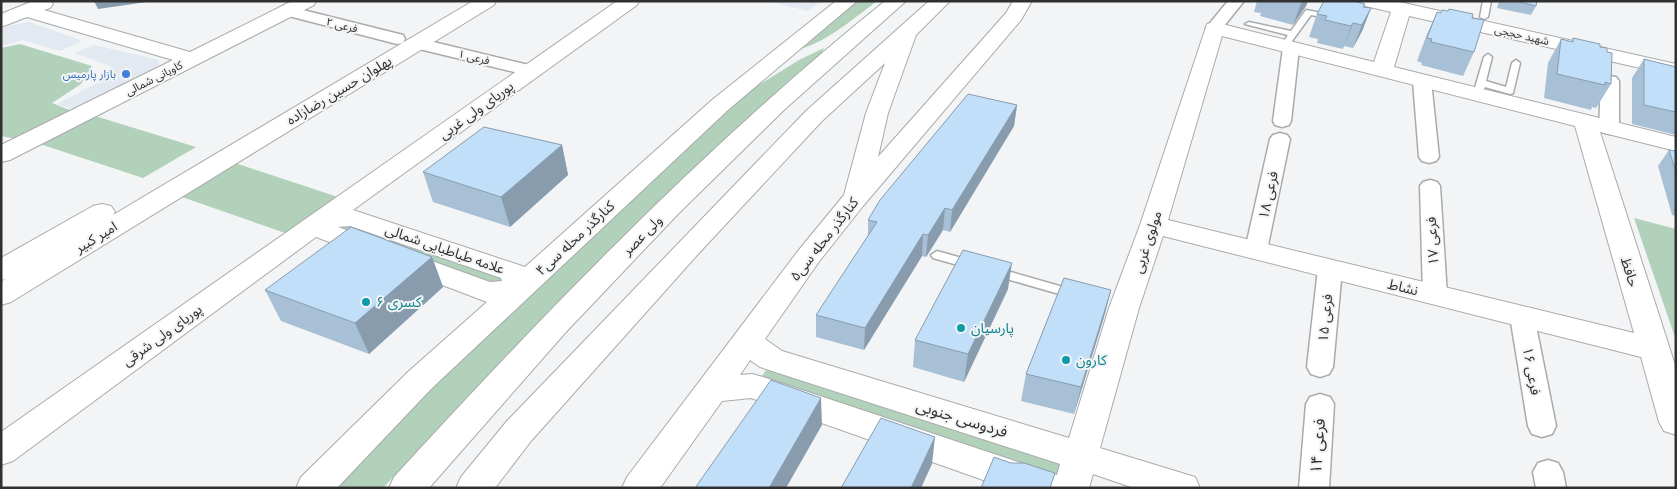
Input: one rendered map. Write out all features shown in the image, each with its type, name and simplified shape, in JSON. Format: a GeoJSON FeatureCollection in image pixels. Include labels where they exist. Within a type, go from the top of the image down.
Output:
{"type":"FeatureCollection","features":[{"type":"Feature","properties":{"kind":"street"},"geometry":{"type":"LineString","coordinates":[[1,21],[49,1]]}},
{"type":"Feature","properties":{"kind":"street","name":"کاویانی شمالی"},"geometry":{"type":"LineString","coordinates":[[1,155],[307,1]]}},
{"type":"Feature","properties":{"kind":"street","name":"پهلوان حسین رضازاده"},"geometry":{"type":"LineString","coordinates":[[407,41],[462,1]]}},
{"type":"Feature","properties":{"kind":"street","name":"پهلوان حسین رضازاده"},"geometry":{"type":"LineString","coordinates":[[180,176],[407,41],[487,1]]}},
{"type":"Feature","properties":{"kind":"street","name":"پوریای ولی غربی"},"geometry":{"type":"LineString","coordinates":[[322,220],[630,1]]}},
{"type":"Feature","properties":{"kind":"street","name":"کنارگذر محله سی۴"},"geometry":{"type":"LineString","coordinates":[[314,488],[420,380],[720,104],[848,1]]}},
{"type":"Feature","properties":{"kind":"street"},"geometry":{"type":"LineString","coordinates":[[474,488],[519,431],[695,240],[814,116],[941,1]]}},
{"type":"Feature","properties":{"kind":"street","name":"کنارگذر محله سی۵"},"geometry":{"type":"LineString","coordinates":[[640,488],[713,389],[759,350],[854,200],[1014,16],[1023,1]]}},
{"type":"Feature","properties":{"kind":"street"},"geometry":{"type":"LineString","coordinates":[[1236,1],[1214,28],[1292,41],[1422,81],[1480,89],[1597,124],[1676,144]]}},
{"type":"Feature","properties":{"kind":"street","name":"شهید حججی"},"geometry":{"type":"LineString","coordinates":[[1368,1],[1485,9],[1676,60]]}},
{"type":"Feature","properties":{"kind":"street","name":"ولی عصر"},"geometry":{"type":"LineString","coordinates":[[407,488],[471,415],[639,237],[775,106],[868,23],[894,3]]}},
{"type":"Feature","properties":{"kind":"street"},"geometry":{"type":"LineString","coordinates":[[1382,70],[1406,5]]}},
{"type":"Feature","properties":{"kind":"street","name":"شهید حججی"},"geometry":{"type":"LineString","coordinates":[[1406,5],[1676,70]]}},
{"type":"Feature","properties":{"kind":"street"},"geometry":{"type":"LineString","coordinates":[[26,11],[193,59]]}},
{"type":"Feature","properties":{"kind":"street","name":"فرعی ۲"},"geometry":{"type":"LineString","coordinates":[[287,11],[407,41]]}},
{"type":"Feature","properties":{"kind":"street"},"geometry":{"type":"LineString","coordinates":[[774,62],[811,44],[868,23]]}},
{"type":"Feature","properties":{"kind":"street","name":"مولوی غربی"},"geometry":{"type":"LineString","coordinates":[[1071,488],[1120,307],[1153,224],[1214,28]]}},
{"type":"Feature","properties":{"kind":"street"},"geometry":{"type":"LineString","coordinates":[[854,200],[877,113],[907,31]]}},
{"type":"Feature","properties":{"kind":"street","name":"فرعی ۱"},"geometry":{"type":"LineString","coordinates":[[407,41],[531,71]]}},
{"type":"Feature","properties":{"kind":"street","name":"فرعی ۱۸"},"geometry":{"type":"LineString","coordinates":[[1256,250],[1281,130],[1292,41]]}},
{"type":"Feature","properties":{"kind":"street"},"geometry":{"type":"LineString","coordinates":[[1422,81],[1429,157]]}},
{"type":"Feature","properties":{"kind":"street"},"geometry":{"type":"LineString","coordinates":[[1597,124],[1610,81]]}},
{"type":"Feature","properties":{"kind":"street","name":"حافظ"},"geometry":{"type":"LineString","coordinates":[[1597,124],[1653,349],[1676,422]]}},
{"type":"Feature","properties":{"kind":"street","name":"امیر کبیر"},"geometry":{"type":"LineString","coordinates":[[1,295],[137,202],[180,176]]}},
{"type":"Feature","properties":{"kind":"street","name":"فرعی ۱۷"},"geometry":{"type":"LineString","coordinates":[[1430,186],[1435,295]]}},
{"type":"Feature","properties":{"kind":"street","name":"امیر کبیر"},"geometry":{"type":"LineString","coordinates":[[1,271],[137,202]]}},
{"type":"Feature","properties":{"kind":"street","name":"علامه طباطبایی شمالی"},"geometry":{"type":"LineString","coordinates":[[322,220],[327,234],[488,292],[520,289]]}},
{"type":"Feature","properties":{"kind":"street","name":"پوریای ولی شرقی"},"geometry":{"type":"LineString","coordinates":[[1,452],[322,220]]}},
{"type":"Feature","properties":{"kind":"street","name":"نشاط"},"geometry":{"type":"LineString","coordinates":[[1153,224],[1653,349]]}},
{"type":"Feature","properties":{"kind":"street","name":"فرعی ۱۵"},"geometry":{"type":"LineString","coordinates":[[1320,367],[1330,269]]}},
{"type":"Feature","properties":{"kind":"street","name":"فرعی ۱۶"},"geometry":{"type":"LineString","coordinates":[[1522,316],[1542,426]]}},
{"type":"Feature","properties":{"kind":"street"},"geometry":{"type":"LineString","coordinates":[[752,386],[743,373],[759,350]]}},
{"type":"Feature","properties":{"kind":"street","name":"فردوسی جنوبی"},"geometry":{"type":"LineString","coordinates":[[759,350],[1182,488]]}},
{"type":"Feature","properties":{"kind":"street"},"geometry":{"type":"LineString","coordinates":[[713,389],[752,386],[1050,488]]}},
{"type":"Feature","properties":{"kind":"street","name":"فرعی ۱۴"},"geometry":{"type":"LineString","coordinates":[[1314,488],[1320,404]]}},
{"type":"Feature","properties":{"kind":"lane"},"geometry":{"type":"LineString","coordinates":[[1249,24],[1292,41],[1309,12],[1342,20]]}},
{"type":"Feature","properties":{"kind":"lane"},"geometry":{"type":"LineString","coordinates":[[1488,57],[1480,89],[1510,91],[1516,63]]}},
{"type":"Feature","properties":{"kind":"lane"},"geometry":{"type":"LineString","coordinates":[[937,255],[1087,298]]}},
{"type":"Feature","properties":{"kind":"shaded area"},"geometry":{"type":"Polygon","coordinates":[[[769,1],[821,1],[807,11],[769,1]]]}},
{"type":"Feature","properties":{"kind":"shaded area","name":"بازار پارمیس"},"geometry":{"type":"Polygon","coordinates":[[[29,22],[81,41],[60,51],[23,40],[1,46],[1,29],[29,22]]]}},
{"type":"Feature","properties":{"kind":"shaded area","name":"بازار پارمیس"},"geometry":{"type":"Polygon","coordinates":[[[94,45],[159,60],[158,68],[80,107],[73,109],[57,104],[103,80],[111,66],[74,53],[94,45]]]}},
{"type":"Feature","properties":{"kind":"green space"},"geometry":{"type":"Polygon","coordinates":[[[856,1],[877,1],[825,38],[814,44],[791,51],[856,1]]]}},
{"type":"Feature","properties":{"kind":"green space"},"geometry":{"type":"Polygon","coordinates":[[[20,44],[92,66],[81,84],[52,103],[72,111],[16,139],[1,136],[1,48],[20,44]]]}},
{"type":"Feature","properties":{"kind":"green space"},"geometry":{"type":"Polygon","coordinates":[[[824,48],[821,55],[659,204],[539,322],[383,488],[331,488],[390,426],[738,98],[799,60],[824,48]]]}},
{"type":"Feature","properties":{"kind":"green space"},"geometry":{"type":"Polygon","coordinates":[[[95,116],[196,147],[143,178],[40,144],[95,116]]]}},
{"type":"Feature","properties":{"kind":"green space"},"geometry":{"type":"Polygon","coordinates":[[[232,162],[341,198],[291,235],[176,195],[232,162]]]}},
{"type":"Feature","properties":{"kind":"green space"},"geometry":{"type":"Polygon","coordinates":[[[1634,218],[1676,229],[1676,340],[1634,218]]]}},
{"type":"Feature","properties":{"kind":"green space"},"geometry":{"type":"Polygon","coordinates":[[[345,222],[507,274],[509,287],[490,288],[332,231],[345,222]]]}},
{"type":"Feature","properties":{"kind":"green space"},"geometry":{"type":"Polygon","coordinates":[[[770,364],[1063,464],[1057,481],[758,382],[770,364]]]}},
{"type":"Feature","properties":{"kind":"building"},"geometry":{"type":"Polygon","coordinates":[[[1324,1],[1354,1],[1365,4],[1363,7],[1371,8],[1362,25],[1353,23],[1351,26],[1325,20],[1327,16],[1317,14],[1324,1]]]}},
{"type":"Feature","properties":{"kind":"building"},"geometry":{"type":"Polygon","coordinates":[[[1516,1],[1537,1],[1536,6],[1516,1]]]}},
{"type":"Feature","properties":{"kind":"building"},"geometry":{"type":"Polygon","coordinates":[[[1449,9],[1473,14],[1472,18],[1484,20],[1474,52],[1431,42],[1432,39],[1427,38],[1437,12],[1441,13],[1442,10],[1448,11],[1449,9]]]}},
{"type":"Feature","properties":{"kind":"building"},"geometry":{"type":"Polygon","coordinates":[[[1573,38],[1600,44],[1600,47],[1607,48],[1607,52],[1612,53],[1611,84],[1605,82],[1605,85],[1557,74],[1561,39],[1573,42],[1573,38]]]}},
{"type":"Feature","properties":{"kind":"building"},"geometry":{"type":"Polygon","coordinates":[[[1644,59],[1676,67],[1676,112],[1644,105],[1644,59]]]}},
{"type":"Feature","properties":{"kind":"building"},"geometry":{"type":"Polygon","coordinates":[[[968,94],[1017,105],[952,210],[945,208],[928,235],[923,234],[865,328],[816,315],[877,222],[868,220],[880,200],[968,94]]]}},
{"type":"Feature","properties":{"kind":"building"},"geometry":{"type":"Polygon","coordinates":[[[484,127],[562,145],[501,197],[423,172],[484,127]]]}},
{"type":"Feature","properties":{"kind":"building"},"geometry":{"type":"Polygon","coordinates":[[[1669,150],[1676,151],[1676,172],[1669,150]]]}},
{"type":"Feature","properties":{"kind":"building"},"geometry":{"type":"Polygon","coordinates":[[[351,227],[432,257],[355,323],[265,290],[351,227]]]}},
{"type":"Feature","properties":{"kind":"building","name":"پارسیان"},"geometry":{"type":"Polygon","coordinates":[[[963,250],[1012,263],[968,354],[915,340],[963,250]]]}},
{"type":"Feature","properties":{"kind":"building","name":"کارون"},"geometry":{"type":"Polygon","coordinates":[[[1064,278],[1111,290],[1081,387],[1026,374],[1064,278]]]}},
{"type":"Feature","properties":{"kind":"building"},"geometry":{"type":"Polygon","coordinates":[[[771,380],[821,398],[769,488],[695,488],[771,380]]]}},
{"type":"Feature","properties":{"kind":"building"},"geometry":{"type":"Polygon","coordinates":[[[881,418],[935,437],[911,488],[841,488],[881,418]]]}},
{"type":"Feature","properties":{"kind":"building"},"geometry":{"type":"Polygon","coordinates":[[[994,457],[1011,463],[1024,463],[1055,473],[1050,488],[981,488],[994,457]]]}},
{"type":"Feature","properties":{"kind":"place","name":"بازار پارمیس"},"geometry":{"type":"Point","coordinates":[126,74]}},
{"type":"Feature","properties":{"kind":"place","name":"کسری ۶"},"geometry":{"type":"Point","coordinates":[366,302]}},
{"type":"Feature","properties":{"kind":"place","name":"پارسیان"},"geometry":{"type":"Point","coordinates":[961,328]}},
{"type":"Feature","properties":{"kind":"place","name":"کارون"},"geometry":{"type":"Point","coordinates":[1066,360]}}]}
